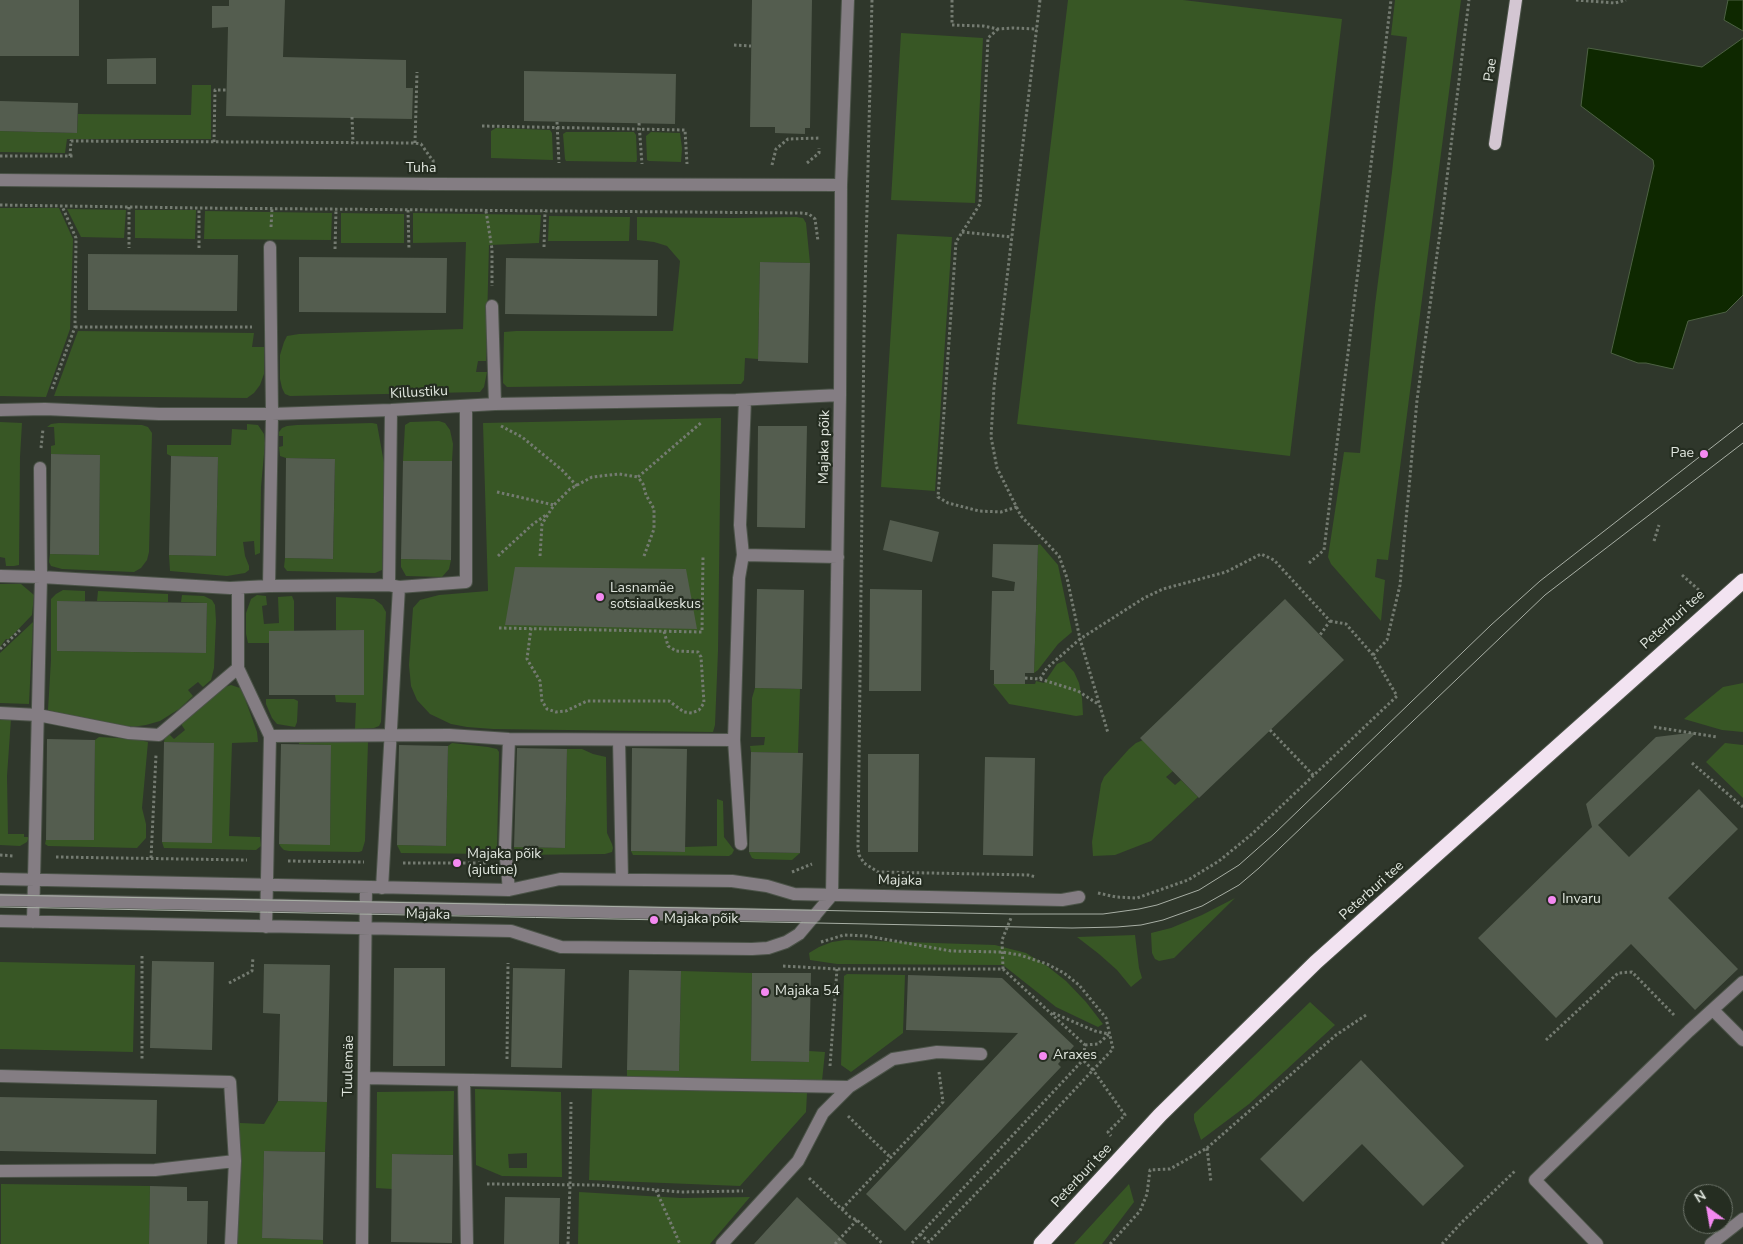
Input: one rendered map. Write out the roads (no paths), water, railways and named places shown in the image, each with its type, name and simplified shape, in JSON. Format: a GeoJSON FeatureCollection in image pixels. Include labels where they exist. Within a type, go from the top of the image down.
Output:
{"type":"FeatureCollection","features":[{"type":"Feature","properties":{"kind":"highway","name":"Peterburi tee"},"geometry":{"type":"LineString","coordinates":[[1041,1244],[1160,1115],[1316,962],[1743,581]]}},
{"type":"Feature","properties":{"kind":"main road","name":"Pae"},"geometry":{"type":"LineString","coordinates":[[1495,144],[1516,0]]}},
{"type":"Feature","properties":{"kind":"street","name":"Majaka põik"},"geometry":{"type":"LineString","coordinates":[[832,895],[838,557],[841,185],[848,0]]}},
{"type":"Feature","properties":{"kind":"street","name":"Tuha"},"geometry":{"type":"LineString","coordinates":[[0,180],[841,185]]}},
{"type":"Feature","properties":{"kind":"street"},"geometry":{"type":"LineString","coordinates":[[270,247],[272,327],[270,586]]}},
{"type":"Feature","properties":{"kind":"street"},"geometry":{"type":"LineString","coordinates":[[492,306],[495,404]]}},
{"type":"Feature","properties":{"kind":"street","name":"Killustiku"},"geometry":{"type":"LineString","coordinates":[[0,410],[45,409],[159,414],[272,414],[495,404],[740,400],[840,395]]}},
{"type":"Feature","properties":{"kind":"street"},"geometry":{"type":"LineString","coordinates":[[740,400],[740,525],[743,555],[739,578],[734,740],[741,844]]}},
{"type":"Feature","properties":{"kind":"street"},"geometry":{"type":"LineString","coordinates":[[0,576],[238,588],[270,586],[394,586],[466,582],[469,406]]}},
{"type":"Feature","properties":{"kind":"street"},"geometry":{"type":"LineString","coordinates":[[382,888],[391,736],[394,586],[391,410]]}},
{"type":"Feature","properties":{"kind":"street"},"geometry":{"type":"LineString","coordinates":[[33,922],[41,577],[40,468]]}},
{"type":"Feature","properties":{"kind":"street"},"geometry":{"type":"LineString","coordinates":[[743,555],[838,557]]}},
{"type":"Feature","properties":{"kind":"street"},"geometry":{"type":"LineString","coordinates":[[238,588],[238,668],[270,736],[266,927]]}},
{"type":"Feature","properties":{"kind":"street"},"geometry":{"type":"LineString","coordinates":[[0,713],[38,715],[129,734],[159,735],[238,668]]}},
{"type":"Feature","properties":{"kind":"street"},"geometry":{"type":"LineString","coordinates":[[270,736],[449,734],[508,739],[734,740]]}},
{"type":"Feature","properties":{"kind":"street"},"geometry":{"type":"LineString","coordinates":[[508,739],[505,848],[508,890]]}},
{"type":"Feature","properties":{"kind":"street"},"geometry":{"type":"LineString","coordinates":[[619,740],[622,879]]}},
{"type":"Feature","properties":{"kind":"street","name":"Majaka"},"geometry":{"type":"LineString","coordinates":[[0,880],[508,890],[526,888],[560,879],[622,879],[742,882],[794,894],[1062,900],[1079,897]]}},
{"type":"Feature","properties":{"kind":"street","name":"Tuulemäe"},"geometry":{"type":"LineString","coordinates":[[362,1244],[366,888]]}},
{"type":"Feature","properties":{"kind":"street","name":"Majaka"},"geometry":{"type":"LineString","coordinates":[[0,921],[511,931],[561,947],[752,949],[768,948],[786,942],[799,934],[832,895]]}},
{"type":"Feature","properties":{"kind":"street"},"geometry":{"type":"LineString","coordinates":[[0,900],[815,916]]}},
{"type":"Feature","properties":{"kind":"street"},"geometry":{"type":"LineString","coordinates":[[1597,1244],[1535,1180],[1689,1031],[1743,982]]}},
{"type":"Feature","properties":{"kind":"street"},"geometry":{"type":"LineString","coordinates":[[1713,1010],[1743,1040]]}},
{"type":"Feature","properties":{"kind":"street"},"geometry":{"type":"LineString","coordinates":[[722,1244],[798,1162],[823,1113],[848,1087],[893,1059],[937,1052],[981,1054]]}},
{"type":"Feature","properties":{"kind":"street"},"geometry":{"type":"LineString","coordinates":[[0,1076],[230,1082],[235,1161],[231,1244]]}},
{"type":"Feature","properties":{"kind":"street"},"geometry":{"type":"LineString","coordinates":[[364,1078],[848,1087]]}},
{"type":"Feature","properties":{"kind":"street"},"geometry":{"type":"LineString","coordinates":[[464,1080],[467,1244]]}},
{"type":"Feature","properties":{"kind":"street"},"geometry":{"type":"LineString","coordinates":[[0,1171],[155,1170],[235,1161]]}},
{"type":"Feature","properties":{"kind":"street"},"geometry":{"type":"LineString","coordinates":[[1711,1244],[1743,1219]]}},
{"type":"Feature","properties":{"kind":"tram line"},"geometry":{"type":"LineString","coordinates":[[0,895],[1012,914],[1103,914],[1157,905],[1199,890],[1239,865],[1274,834],[1491,625],[1540,581],[1743,423]]}},
{"type":"Feature","properties":{"kind":"tram line"},"geometry":{"type":"LineString","coordinates":[[0,907],[1072,928],[1141,925],[1163,920],[1202,906],[1239,885],[1545,595],[1743,443]]}},
{"type":"Feature","properties":{"kind":"place","name":"Pae"},"geometry":{"type":"Point","coordinates":[1704,454]}},
{"type":"Feature","properties":{"kind":"place","name":"Lasnamäe sotsiaalkeskus"},"geometry":{"type":"Point","coordinates":[600,597]}},
{"type":"Feature","properties":{"kind":"place","name":"Majaka põik (ajutine)"},"geometry":{"type":"Point","coordinates":[457,863]}},
{"type":"Feature","properties":{"kind":"place","name":"Invaru"},"geometry":{"type":"Point","coordinates":[1552,900]}},
{"type":"Feature","properties":{"kind":"place","name":"Majaka põik"},"geometry":{"type":"Point","coordinates":[654,920]}},
{"type":"Feature","properties":{"kind":"place","name":"Majaka 54"},"geometry":{"type":"Point","coordinates":[765,992]}},
{"type":"Feature","properties":{"kind":"place","name":"Araxes"},"geometry":{"type":"Point","coordinates":[1043,1056]}}]}
